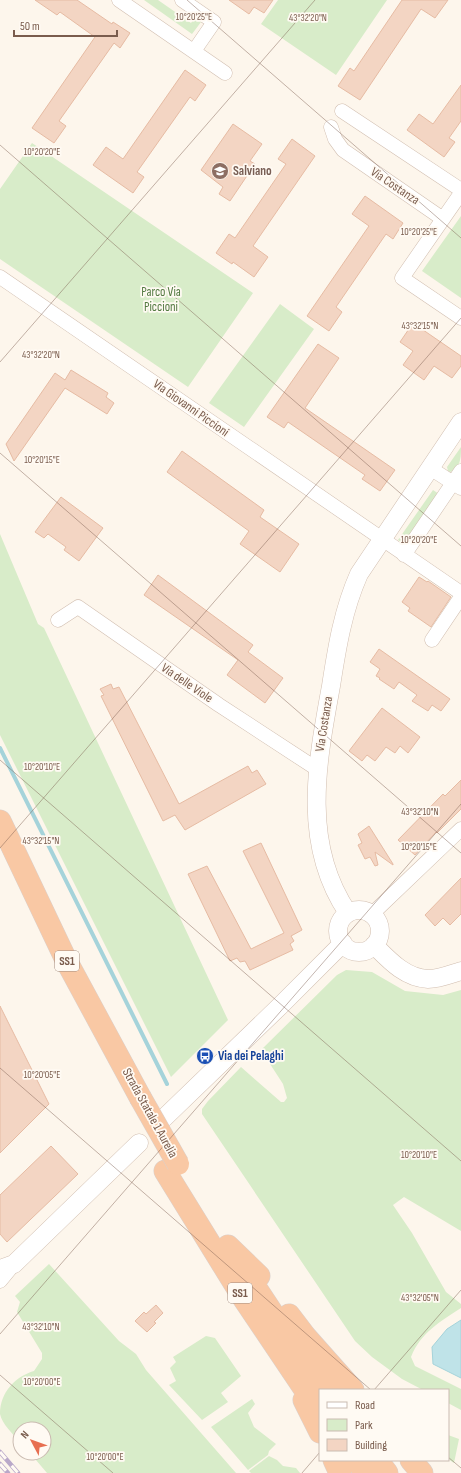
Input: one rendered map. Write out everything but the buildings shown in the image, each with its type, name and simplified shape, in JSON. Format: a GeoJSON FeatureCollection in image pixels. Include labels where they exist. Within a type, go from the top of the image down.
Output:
{"type":"FeatureCollection","features":[{"type":"Feature","properties":{"kind":"highway","name":"Strada Statale 1 Aurelia"},"geometry":{"type":"LineString","coordinates":[[0,821],[134,1101]]}},
{"type":"Feature","properties":{"kind":"highway","name":"Strada Statale 1 Aurelia"},"geometry":{"type":"LineString","coordinates":[[0,855],[58,974],[172,1167],[205,1237],[284,1360],[319,1411]]}},
{"type":"Feature","properties":{"kind":"highway","name":"Strada Statale 1 Aurelia"},"geometry":{"type":"LineString","coordinates":[[172,1167],[325,1389]]}},
{"type":"Feature","properties":{"kind":"highway"},"geometry":{"type":"LineString","coordinates":[[228,1246],[256,1272],[305,1336],[352,1389]]}},
{"type":"Feature","properties":{"kind":"highway"},"geometry":{"type":"LineString","coordinates":[[284,1360],[319,1430]]}},
{"type":"Feature","properties":{"kind":"highway"},"geometry":{"type":"LineString","coordinates":[[334,1461],[340,1473]]}},
{"type":"Feature","properties":{"kind":"highway"},"geometry":{"type":"LineString","coordinates":[[357,1461],[366,1473]]}},
{"type":"Feature","properties":{"kind":"highway"},"geometry":{"type":"LineString","coordinates":[[378,1461],[387,1473]]}},
{"type":"Feature","properties":{"kind":"highway"},"geometry":{"type":"LineString","coordinates":[[413,1461],[422,1473]]}},
{"type":"Feature","properties":{"kind":"street"},"geometry":{"type":"LineString","coordinates":[[119,0],[225,73]]}},
{"type":"Feature","properties":{"kind":"street"},"geometry":{"type":"LineString","coordinates":[[182,0],[214,22],[194,51]]}},
{"type":"Feature","properties":{"kind":"street"},"geometry":{"type":"LineString","coordinates":[[342,111],[461,192],[402,278],[461,318]]}},
{"type":"Feature","properties":{"kind":"street","name":"Via Costanza"},"geometry":{"type":"LineString","coordinates":[[331,127],[335,139],[342,150],[443,219]]}},
{"type":"Feature","properties":{"kind":"street","name":"Via Giovanni Piccioni"},"geometry":{"type":"LineString","coordinates":[[0,277],[381,539]]}},
{"type":"Feature","properties":{"kind":"street","name":"Via Costanza"},"geometry":{"type":"LineString","coordinates":[[348,913],[334,890],[325,867],[320,845],[316,806],[317,769],[321,737],[343,618],[351,590],[359,574],[381,539],[461,422]]}},
{"type":"Feature","properties":{"kind":"street"},"geometry":{"type":"LineString","coordinates":[[430,468],[457,486]]}},
{"type":"Feature","properties":{"kind":"street"},"geometry":{"type":"LineString","coordinates":[[404,554],[457,486],[461,471]]}},
{"type":"Feature","properties":{"kind":"street"},"geometry":{"type":"LineString","coordinates":[[381,539],[461,593]]}},
{"type":"Feature","properties":{"kind":"street"},"geometry":{"type":"LineString","coordinates":[[432,640],[461,597]]}},
{"type":"Feature","properties":{"kind":"street","name":"Via delle Viole"},"geometry":{"type":"LineString","coordinates":[[58,620],[78,607],[219,705],[317,769]]}},
{"type":"Feature","properties":{"kind":"street"},"geometry":{"type":"LineString","coordinates":[[372,914],[461,829]]}},
{"type":"Feature","properties":{"kind":"street"},"geometry":{"type":"LineString","coordinates":[[361,910],[372,914],[378,921],[380,930],[379,938],[374,945],[366,950],[356,951],[351,950],[342,944],[338,933],[339,925],[348,913],[361,910]]}},
{"type":"Feature","properties":{"kind":"street"},"geometry":{"type":"LineString","coordinates":[[164,1118],[342,944]]}},
{"type":"Feature","properties":{"kind":"street"},"geometry":{"type":"LineString","coordinates":[[374,945],[396,966],[413,976],[428,979],[461,971]]}},
{"type":"Feature","properties":{"kind":"street"},"geometry":{"type":"LineString","coordinates":[[0,1281],[7,1267],[139,1143]]}},
{"type":"Feature","properties":{"kind":"green space"},"geometry":{"type":"Polygon","coordinates":[[[144,0],[158,0],[191,23],[195,18],[201,22],[192,34],[144,0]]]}},
{"type":"Feature","properties":{"kind":"green space"},"geometry":{"type":"Polygon","coordinates":[[[278,0],[387,0],[336,75],[261,24],[278,0]]]}},
{"type":"Feature","properties":{"kind":"green space","name":"Parco Via Piccioni"},"geometry":{"type":"Polygon","coordinates":[[[32,143],[253,293],[188,387],[0,259],[0,189],[32,143]]]}},
{"type":"Feature","properties":{"kind":"green space"},"geometry":{"type":"Polygon","coordinates":[[[461,216],[461,298],[422,271],[461,216]]]}},
{"type":"Feature","properties":{"kind":"green space"},"geometry":{"type":"Polygon","coordinates":[[[280,304],[314,329],[244,427],[209,403],[280,304]]]}},
{"type":"Feature","properties":{"kind":"green space"},"geometry":{"type":"Polygon","coordinates":[[[461,447],[458,465],[450,472],[448,471],[447,467],[461,447]]]}},
{"type":"Feature","properties":{"kind":"green space"},"geometry":{"type":"Polygon","coordinates":[[[433,490],[439,494],[404,544],[398,540],[433,490]]]}},
{"type":"Feature","properties":{"kind":"green space"},"geometry":{"type":"Polygon","coordinates":[[[0,534],[38,624],[44,628],[228,1020],[171,1077],[0,735],[0,534]]]}},
{"type":"Feature","properties":{"kind":"green space"},"geometry":{"type":"Polygon","coordinates":[[[346,970],[372,972],[405,991],[443,995],[461,990],[461,1231],[404,1197],[393,1205],[412,1233],[446,1292],[461,1304],[461,1308],[432,1328],[426,1334],[415,1348],[411,1357],[415,1366],[461,1389],[461,1410],[449,1404],[449,1389],[421,1389],[402,1379],[372,1357],[355,1341],[202,1114],[202,1109],[208,1101],[241,1067],[281,1102],[284,1102],[287,1098],[283,1084],[261,1050],[337,975],[346,970]]]}},
{"type":"Feature","properties":{"kind":"green space"},"geometry":{"type":"Polygon","coordinates":[[[49,1264],[119,1341],[136,1354],[146,1370],[236,1473],[47,1473],[37,1461],[52,1461],[52,1421],[12,1421],[12,1433],[5,1425],[0,1414],[3,1399],[10,1386],[27,1373],[34,1371],[42,1359],[42,1353],[17,1312],[20,1302],[15,1296],[49,1264]]]}},
{"type":"Feature","properties":{"kind":"green space"},"geometry":{"type":"Polygon","coordinates":[[[206,1336],[215,1338],[241,1376],[221,1393],[228,1402],[202,1420],[169,1385],[176,1381],[170,1368],[176,1362],[173,1357],[206,1336]]]}},
{"type":"Feature","properties":{"kind":"green space"},"geometry":{"type":"Polygon","coordinates":[[[252,1399],[255,1404],[248,1413],[254,1427],[276,1444],[269,1451],[268,1455],[248,1470],[211,1427],[252,1399]]]}},
{"type":"Feature","properties":{"kind":"green space"},"geometry":{"type":"Polygon","coordinates":[[[449,1435],[459,1439],[454,1463],[449,1460],[449,1435]]]}},
{"type":"Feature","properties":{"kind":"green space"},"geometry":{"type":"Polygon","coordinates":[[[269,1456],[277,1460],[283,1466],[296,1468],[300,1473],[251,1473],[249,1471],[269,1456]]]}},
{"type":"Feature","properties":{"kind":"water"},"geometry":{"type":"Polygon","coordinates":[[[461,1320],[461,1378],[433,1364],[432,1347],[447,1329],[461,1320]]]}},
{"type":"Feature","properties":{"kind":"waterway"},"geometry":{"type":"LineString","coordinates":[[0,748],[167,1084]]}},
{"type":"Feature","properties":{"kind":"railway"},"geometry":{"type":"LineString","coordinates":[[0,1452],[18,1473]]}},
{"type":"Feature","properties":{"kind":"railway"},"geometry":{"type":"LineString","coordinates":[[0,1464],[8,1473]]}},
{"type":"Feature","properties":{"kind":"place","name":"Salviano"},"geometry":{"type":"Point","coordinates":[220,171]}},
{"type":"Feature","properties":{"kind":"place","name":"Via dei Pelaghi"},"geometry":{"type":"Point","coordinates":[205,1056]}}]}
